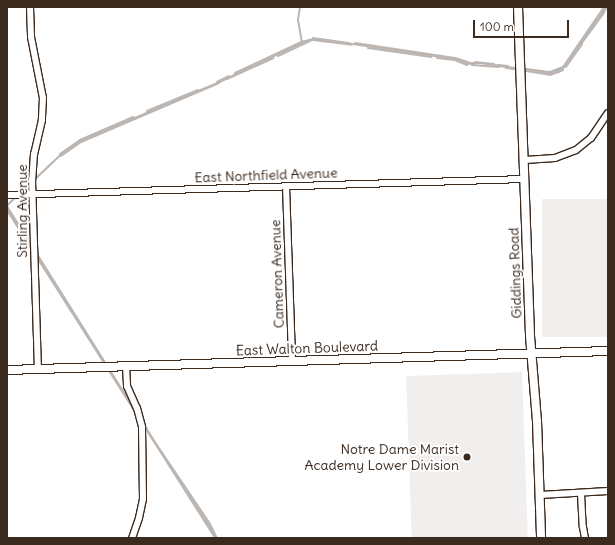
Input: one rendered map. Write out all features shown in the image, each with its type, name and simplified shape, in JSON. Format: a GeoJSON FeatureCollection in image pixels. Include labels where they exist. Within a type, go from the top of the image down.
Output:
{"type":"FeatureCollection","features":[{"type":"Feature","properties":{"kind":"main road","name":"Giddings Road"},"geometry":{"type":"LineString","coordinates":[[518,7],[541,538]]}},
{"type":"Feature","properties":{"kind":"main road","name":"East Walton Boulevard"},"geometry":{"type":"LineString","coordinates":[[7,370],[608,351]]}},
{"type":"Feature","properties":{"kind":"street","name":"Stirling Avenue"},"geometry":{"type":"LineString","coordinates":[[30,7],[31,37],[41,82],[43,102],[41,125],[32,167],[38,369]]}},
{"type":"Feature","properties":{"kind":"street"},"geometry":{"type":"LineString","coordinates":[[525,160],[555,158],[576,150],[591,138],[608,113]]}},
{"type":"Feature","properties":{"kind":"street","name":"East Northfield Avenue"},"geometry":{"type":"LineString","coordinates":[[7,195],[525,179]]}},
{"type":"Feature","properties":{"kind":"street","name":"Cameron Avenue"},"geometry":{"type":"LineString","coordinates":[[286,186],[292,361]]}},
{"type":"Feature","properties":{"kind":"street"},"geometry":{"type":"LineString","coordinates":[[126,366],[127,386],[138,408],[142,427],[143,499],[139,518],[132,538]]}},
{"type":"Feature","properties":{"kind":"street"},"geometry":{"type":"LineString","coordinates":[[540,496],[608,491]]}},
{"type":"Feature","properties":{"kind":"street"},"geometry":{"type":"LineString","coordinates":[[581,494],[582,527],[585,538]]}},
{"type":"Feature","properties":{"kind":"shaded area"},"geometry":{"type":"Polygon","coordinates":[[[604,7],[607,7],[605,13],[564,69],[559,73],[550,75],[480,64],[467,65],[455,60],[325,41],[313,40],[306,42],[218,84],[81,142],[61,156],[8,206],[158,445],[210,522],[218,538],[214,538],[7,212],[7,204],[60,154],[80,140],[217,82],[305,40],[313,38],[325,39],[455,58],[467,62],[480,62],[550,72],[563,67],[604,7]]]}},
{"type":"Feature","properties":{"kind":"shaded area"},"geometry":{"type":"Polygon","coordinates":[[[542,199],[608,199],[608,337],[542,337],[542,199]]]}},
{"type":"Feature","properties":{"kind":"shaded area","name":"Notre Dame Marist Academy Lower Division"},"geometry":{"type":"Polygon","coordinates":[[[522,372],[528,538],[412,538],[406,376],[522,372]]]}},
{"type":"Feature","properties":{"kind":"waterway"},"geometry":{"type":"LineString","coordinates":[[300,7],[298,20],[302,42]]}},
{"type":"Feature","properties":{"kind":"waterway"},"geometry":{"type":"LineString","coordinates":[[526,69],[550,72],[563,67],[604,7]]}},
{"type":"Feature","properties":{"kind":"waterway"},"geometry":{"type":"LineString","coordinates":[[592,29],[607,7]]}},
{"type":"Feature","properties":{"kind":"waterway"},"geometry":{"type":"LineString","coordinates":[[313,38],[350,43]]}},
{"type":"Feature","properties":{"kind":"waterway"},"geometry":{"type":"LineString","coordinates":[[278,56],[313,40],[352,45]]}},
{"type":"Feature","properties":{"kind":"waterway"},"geometry":{"type":"LineString","coordinates":[[235,73],[303,41]]}},
{"type":"Feature","properties":{"kind":"waterway"},"geometry":{"type":"LineString","coordinates":[[355,43],[455,58],[468,62]]}},
{"type":"Feature","properties":{"kind":"waterway"},"geometry":{"type":"LineString","coordinates":[[566,67],[582,44]]}},
{"type":"Feature","properties":{"kind":"waterway"},"geometry":{"type":"LineString","coordinates":[[368,48],[431,57]]}},
{"type":"Feature","properties":{"kind":"waterway"},"geometry":{"type":"LineString","coordinates":[[227,79],[274,58]]}},
{"type":"Feature","properties":{"kind":"waterway"},"geometry":{"type":"LineString","coordinates":[[437,58],[455,60],[467,65]]}},
{"type":"Feature","properties":{"kind":"waterway"},"geometry":{"type":"LineString","coordinates":[[475,62],[494,64]]}},
{"type":"Feature","properties":{"kind":"waterway"},"geometry":{"type":"LineString","coordinates":[[472,65],[499,67]]}},
{"type":"Feature","properties":{"kind":"waterway"},"geometry":{"type":"LineString","coordinates":[[498,65],[508,66]]}},
{"type":"Feature","properties":{"kind":"waterway"},"geometry":{"type":"LineString","coordinates":[[506,68],[514,69]]}},
{"type":"Feature","properties":{"kind":"waterway"},"geometry":{"type":"LineString","coordinates":[[526,71],[550,75],[563,70]]}},
{"type":"Feature","properties":{"kind":"waterway"},"geometry":{"type":"LineString","coordinates":[[217,82],[229,76]]}},
{"type":"Feature","properties":{"kind":"waterway"},"geometry":{"type":"LineString","coordinates":[[61,156],[81,142],[219,83]]}},
{"type":"Feature","properties":{"kind":"waterway"},"geometry":{"type":"LineString","coordinates":[[147,111],[198,90]]}},
{"type":"Feature","properties":{"kind":"waterway"},"geometry":{"type":"LineString","coordinates":[[60,154],[80,140],[133,117]]}},
{"type":"Feature","properties":{"kind":"place","name":"Notre Dame Marist Academy Lower Division"},"geometry":{"type":"Point","coordinates":[467,457]}}]}
